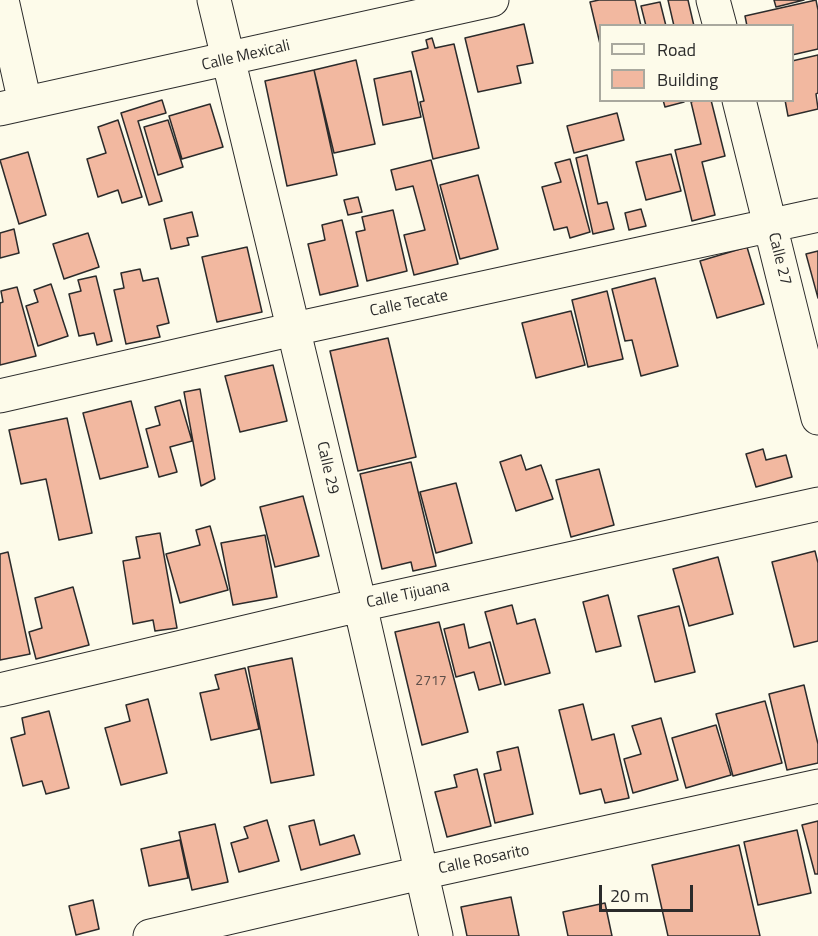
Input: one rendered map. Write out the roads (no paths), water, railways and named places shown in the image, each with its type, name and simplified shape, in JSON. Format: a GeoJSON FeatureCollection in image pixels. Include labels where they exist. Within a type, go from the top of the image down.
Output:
{"type":"FeatureCollection","features":[{"type":"Feature","properties":{"kind":"street"},"geometry":{"type":"LineString","coordinates":[[2,0],[13,106]]}},
{"type":"Feature","properties":{"kind":"street","name":"Calle 29"},"geometry":{"type":"LineString","coordinates":[[214,0],[360,605],[436,936]]}},
{"type":"Feature","properties":{"kind":"street","name":"Calle Mexicali"},"geometry":{"type":"LineString","coordinates":[[13,106],[492,0]]}},
{"type":"Feature","properties":{"kind":"street"},"geometry":{"type":"LineString","coordinates":[[713,0],[719,24]]}},
{"type":"Feature","properties":{"kind":"street","name":"Calle 27"},"geometry":{"type":"LineString","coordinates":[[739,102],[818,418]]}},
{"type":"Feature","properties":{"kind":"street","name":"Calle Tecate"},"geometry":{"type":"LineString","coordinates":[[0,396],[818,214]]}},
{"type":"Feature","properties":{"kind":"street","name":"Calle Tijuana"},"geometry":{"type":"LineString","coordinates":[[0,690],[360,605],[818,504]]}},
{"type":"Feature","properties":{"kind":"street","name":"Calle Rosarito"},"geometry":{"type":"LineString","coordinates":[[150,936],[422,873],[818,786]]}}]}
